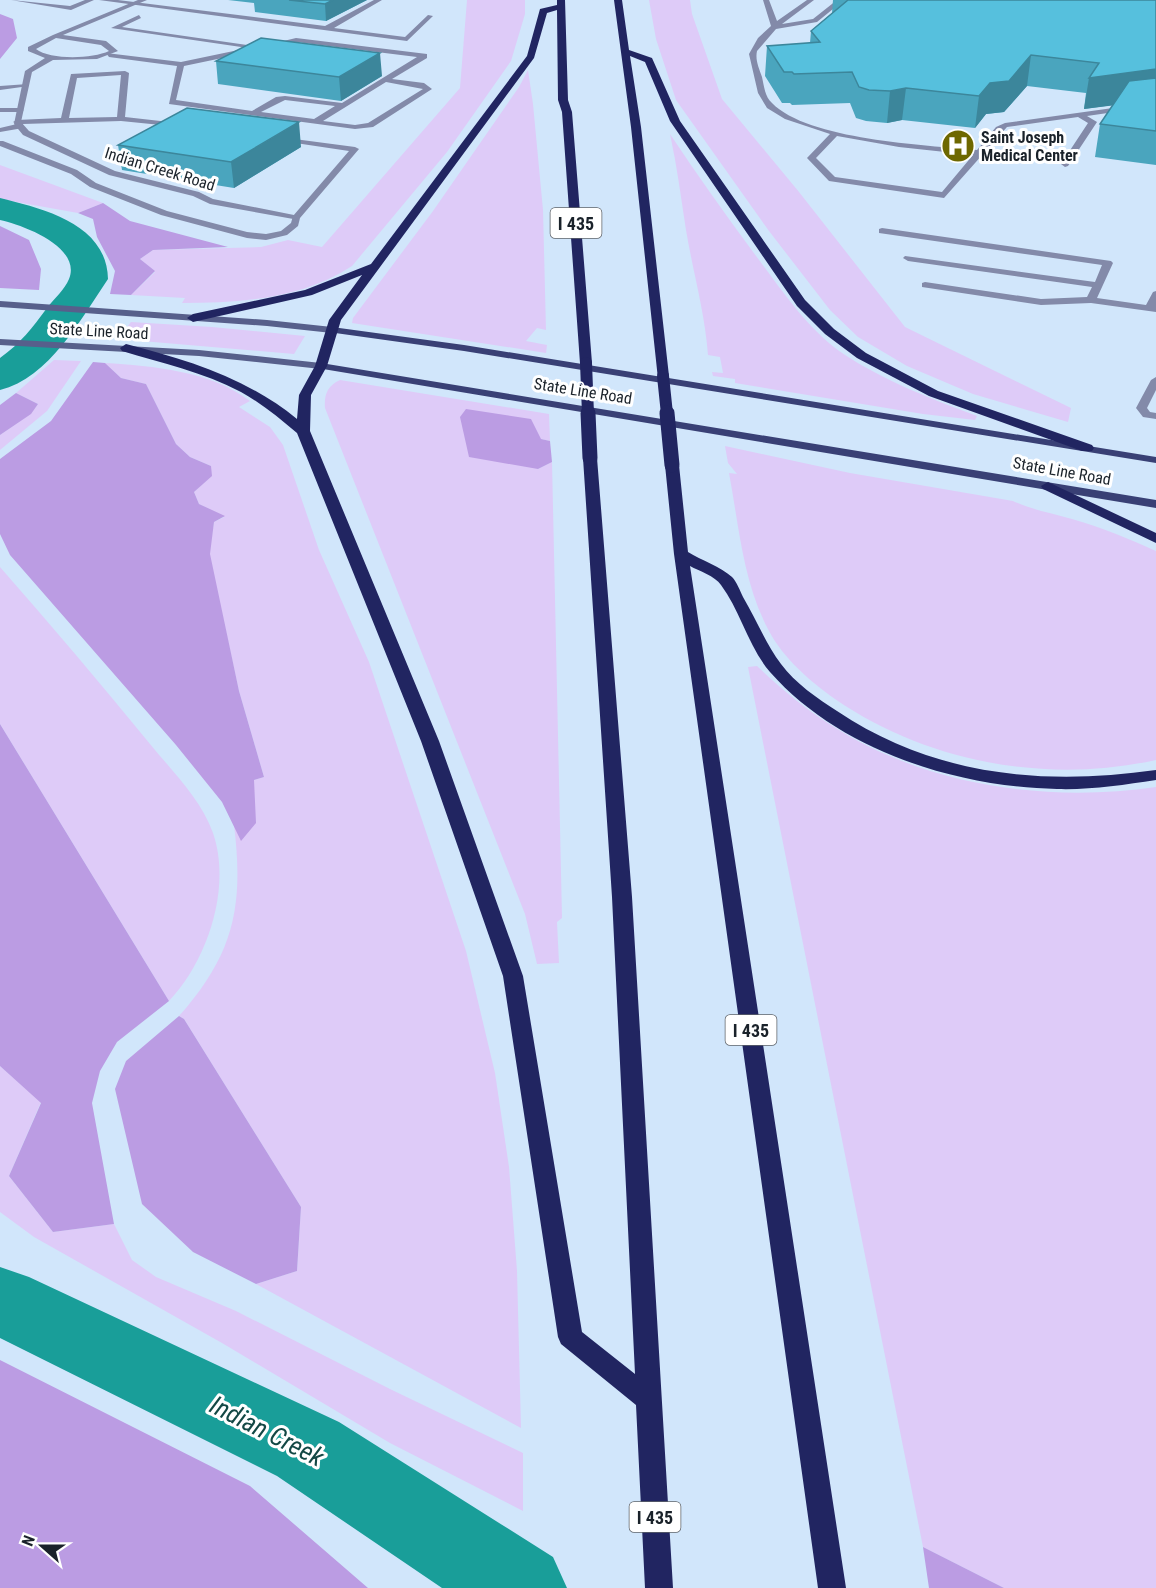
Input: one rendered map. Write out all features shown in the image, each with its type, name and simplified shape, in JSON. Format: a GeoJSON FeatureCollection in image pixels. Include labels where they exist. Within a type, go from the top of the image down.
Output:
{"type":"FeatureCollection","features":[{"type":"Feature","properties":{"kind":"highway","name":"I 435"},"geometry":{"type":"LineString","coordinates":[[618,0],[661,349],[681,554],[832,1588]]}},
{"type":"Feature","properties":{"kind":"highway","name":"I 435"},"geometry":{"type":"LineString","coordinates":[[561,3],[560,50],[563,100],[567,112],[584,334],[590,458],[622,897],[659,1588]]}},
{"type":"Feature","properties":{"kind":"highway"},"geometry":{"type":"LineString","coordinates":[[561,3],[543,11],[531,56],[335,320],[321,366],[305,395],[303,431],[430,741],[513,976],[570,1337],[648,1399]]}},
{"type":"Feature","properties":{"kind":"highway"},"geometry":{"type":"LineString","coordinates":[[626,52],[649,60],[675,121],[801,303],[818,323],[862,355],[918,385],[979,410],[1088,448]]}},
{"type":"Feature","properties":{"kind":"highway"},"geometry":{"type":"LineString","coordinates":[[193,318],[308,293],[375,267]]}},
{"type":"Feature","properties":{"kind":"highway"},"geometry":{"type":"LineString","coordinates":[[126,348],[238,386],[262,399],[303,431]]}},
{"type":"Feature","properties":{"kind":"highway"},"geometry":{"type":"LineString","coordinates":[[1048,486],[1156,539]]}},
{"type":"Feature","properties":{"kind":"highway"},"geometry":{"type":"LineString","coordinates":[[681,554],[726,580],[775,668],[786,681],[833,717],[878,743],[933,763],[1001,778],[1068,783],[1156,776]]}},
{"type":"Feature","properties":{"kind":"main road","name":"State Line Road"},"geometry":{"type":"LineString","coordinates":[[0,304],[332,330],[464,348],[1156,460]]}},
{"type":"Feature","properties":{"kind":"main road","name":"State Line Road"},"geometry":{"type":"LineString","coordinates":[[0,342],[126,348],[321,366],[1156,504]]}},
{"type":"Feature","properties":{"kind":"street"},"geometry":{"type":"LineString","coordinates":[[14,0],[70,8],[91,0]]}},
{"type":"Feature","properties":{"kind":"street"},"geometry":{"type":"LineString","coordinates":[[102,0],[407,39],[430,16]]}},
{"type":"Feature","properties":{"kind":"street"},"geometry":{"type":"LineString","coordinates":[[144,0],[55,36],[31,49],[38,54],[76,59],[109,55],[181,64],[296,40],[424,56],[315,122]]}},
{"type":"Feature","properties":{"kind":"street"},"geometry":{"type":"LineString","coordinates":[[326,29],[379,0]]}},
{"type":"Feature","properties":{"kind":"street"},"geometry":{"type":"LineString","coordinates":[[766,0],[775,27]]}},
{"type":"Feature","properties":{"kind":"street"},"geometry":{"type":"LineString","coordinates":[[812,0],[775,27],[754,48],[752,55],[763,96],[769,106],[795,121],[836,134],[978,153]]}},
{"type":"Feature","properties":{"kind":"street"},"geometry":{"type":"LineString","coordinates":[[775,27],[815,21],[841,0]]}},
{"type":"Feature","properties":{"kind":"street"},"geometry":{"type":"LineString","coordinates":[[173,9],[183,4]]}},
{"type":"Feature","properties":{"kind":"street"},"geometry":{"type":"LineString","coordinates":[[139,17],[114,28],[262,47]]}},
{"type":"Feature","properties":{"kind":"street"},"geometry":{"type":"LineString","coordinates":[[55,36],[103,43],[114,51],[109,55]]}},
{"type":"Feature","properties":{"kind":"street"},"geometry":{"type":"LineString","coordinates":[[19,124],[29,71],[54,56]]}},
{"type":"Feature","properties":{"kind":"street"},"geometry":{"type":"LineString","coordinates":[[181,64],[172,102],[355,127],[370,125],[428,89],[421,85],[384,80]]}},
{"type":"Feature","properties":{"kind":"street"},"geometry":{"type":"LineString","coordinates":[[64,121],[74,76],[125,73],[121,119]]}},
{"type":"Feature","properties":{"kind":"street"},"geometry":{"type":"LineString","coordinates":[[0,88],[25,86]]}},
{"type":"Feature","properties":{"kind":"street"},"geometry":{"type":"LineString","coordinates":[[254,113],[285,98],[342,105]]}},
{"type":"Feature","properties":{"kind":"street"},"geometry":{"type":"LineString","coordinates":[[836,134],[811,158],[832,180],[944,195],[978,153],[1005,125],[1156,104]]}},
{"type":"Feature","properties":{"kind":"street"},"geometry":{"type":"LineString","coordinates":[[0,110],[20,110]]}},
{"type":"Feature","properties":{"kind":"street"},"geometry":{"type":"LineString","coordinates":[[1065,164],[1093,122],[1078,114]]}},
{"type":"Feature","properties":{"kind":"street"},"geometry":{"type":"LineString","coordinates":[[0,130],[19,124],[121,119],[185,126]]}},
{"type":"Feature","properties":{"kind":"street","name":"Indian Creek Road"},"geometry":{"type":"LineString","coordinates":[[19,124],[26,133],[112,173],[196,194],[210,201],[296,218]]}},
{"type":"Feature","properties":{"kind":"street"},"geometry":{"type":"LineString","coordinates":[[0,143],[74,172],[93,185],[164,213],[247,235],[266,237],[284,233],[295,224],[296,218],[355,149],[276,138]]}},
{"type":"Feature","properties":{"kind":"street"},"geometry":{"type":"LineString","coordinates":[[882,231],[1108,263],[1091,300]]}},
{"type":"Feature","properties":{"kind":"street"},"geometry":{"type":"LineString","coordinates":[[908,258],[1098,285]]}},
{"type":"Feature","properties":{"kind":"street"},"geometry":{"type":"LineString","coordinates":[[926,285],[1041,302],[1091,300],[1152,309],[1156,294]]}},
{"type":"Feature","properties":{"kind":"street"},"geometry":{"type":"LineString","coordinates":[[1156,380],[1141,408],[1147,415],[1156,416]]}},
{"type":"Feature","properties":{"kind":"shaded area"},"geometry":{"type":"Polygon","coordinates":[[[467,0],[525,0],[525,14],[511,61],[447,152],[352,266],[312,286],[249,300],[182,303],[185,298],[131,295],[155,272],[140,259],[153,250],[261,247],[288,240],[322,247],[460,88],[467,0]]]}},
{"type":"Feature","properties":{"kind":"shaded area"},"geometry":{"type":"Polygon","coordinates":[[[649,0],[690,0],[692,14],[722,99],[799,192],[905,327],[1071,408],[1068,422],[973,394],[907,366],[858,337],[830,310],[769,231],[676,100],[656,39],[649,0]]]}},
{"type":"Feature","properties":{"kind":"shaded area"},"geometry":{"type":"Polygon","coordinates":[[[0,14],[13,19],[17,38],[0,59],[0,14]]]}},
{"type":"Feature","properties":{"kind":"shaded area"},"geometry":{"type":"Polygon","coordinates":[[[528,70],[543,210],[546,330],[537,328],[526,341],[547,345],[546,353],[352,323],[353,318],[433,211],[519,87],[528,70]]]}},
{"type":"Feature","properties":{"kind":"shaded area"},"geometry":{"type":"Polygon","coordinates":[[[670,134],[783,292],[822,336],[845,355],[876,373],[977,416],[975,420],[923,414],[735,383],[735,379],[713,376],[712,372],[723,373],[720,357],[708,355],[670,134]]]}},
{"type":"Feature","properties":{"kind":"shaded area"},"geometry":{"type":"Polygon","coordinates":[[[0,165],[103,203],[78,213],[0,199],[0,165]]]}},
{"type":"Feature","properties":{"kind":"shaded area"},"geometry":{"type":"Polygon","coordinates":[[[103,203],[130,221],[228,247],[153,250],[140,259],[155,271],[131,295],[110,294],[115,271],[97,237],[93,219],[78,213],[103,203]]]}},
{"type":"Feature","properties":{"kind":"shaded area"},"geometry":{"type":"Polygon","coordinates":[[[0,226],[29,240],[41,269],[39,290],[0,288],[0,226]]]}},
{"type":"Feature","properties":{"kind":"shaded area"},"geometry":{"type":"Polygon","coordinates":[[[131,322],[305,336],[294,354],[118,339],[131,322]]]}},
{"type":"Feature","properties":{"kind":"shaded area"},"geometry":{"type":"Polygon","coordinates":[[[54,360],[81,361],[47,411],[0,450],[0,435],[30,414],[38,404],[16,393],[54,360]]]}},
{"type":"Feature","properties":{"kind":"shaded area"},"geometry":{"type":"Polygon","coordinates":[[[93,362],[105,363],[121,378],[146,384],[176,444],[190,457],[211,466],[212,476],[194,492],[199,504],[225,516],[214,522],[210,554],[239,691],[264,777],[254,780],[256,823],[241,841],[222,802],[176,745],[10,555],[0,534],[0,459],[51,421],[93,362]]]}},
{"type":"Feature","properties":{"kind":"shaded area"},"geometry":{"type":"Polygon","coordinates":[[[105,363],[181,372],[218,383],[250,401],[239,407],[270,427],[283,445],[319,550],[369,662],[466,951],[495,1073],[509,1167],[517,1271],[521,1428],[256,1284],[297,1271],[301,1207],[184,1019],[179,1016],[212,971],[231,928],[237,880],[234,825],[242,840],[254,780],[264,777],[239,691],[209,554],[214,522],[224,517],[199,504],[194,492],[211,476],[211,466],[190,457],[176,444],[146,384],[121,378],[105,363]]]}},
{"type":"Feature","properties":{"kind":"shaded area"},"geometry":{"type":"Polygon","coordinates":[[[340,380],[549,414],[550,441],[541,439],[538,469],[552,462],[562,918],[557,922],[559,963],[537,964],[525,914],[325,408],[327,391],[340,380]]]}},
{"type":"Feature","properties":{"kind":"shaded area"},"geometry":{"type":"Polygon","coordinates":[[[16,393],[38,404],[31,414],[0,435],[0,405],[16,393]]]}},
{"type":"Feature","properties":{"kind":"shaded area"},"geometry":{"type":"Polygon","coordinates":[[[466,409],[531,419],[541,439],[550,441],[552,462],[538,469],[469,457],[460,417],[466,409]]]}},
{"type":"Feature","properties":{"kind":"shaded area"},"geometry":{"type":"Polygon","coordinates":[[[725,446],[850,473],[1013,501],[1094,526],[1156,551],[1156,760],[1115,767],[1073,770],[1031,768],[990,762],[949,753],[909,739],[871,721],[835,699],[807,677],[782,651],[760,613],[743,554],[729,473],[737,474],[728,463],[725,446]]]}},
{"type":"Feature","properties":{"kind":"shaded area"},"geometry":{"type":"Polygon","coordinates":[[[0,567],[185,786],[201,809],[213,833],[218,854],[219,877],[212,923],[195,966],[169,1001],[0,724],[0,567]]]}},
{"type":"Feature","properties":{"kind":"shaded area"},"geometry":{"type":"Polygon","coordinates":[[[757,666],[811,712],[867,746],[906,763],[946,776],[988,785],[1072,793],[1156,787],[1156,1588],[1004,1588],[923,1547],[748,667],[757,666]]]}},
{"type":"Feature","properties":{"kind":"shaded area"},"geometry":{"type":"Polygon","coordinates":[[[0,724],[169,1001],[117,1042],[100,1071],[92,1103],[114,1224],[53,1232],[9,1176],[41,1103],[0,1066],[0,724]]]}},
{"type":"Feature","properties":{"kind":"shaded area"},"geometry":{"type":"Polygon","coordinates":[[[179,1016],[184,1019],[301,1207],[297,1271],[256,1284],[193,1252],[142,1204],[115,1089],[126,1061],[179,1016]]]}},
{"type":"Feature","properties":{"kind":"shaded area"},"geometry":{"type":"Polygon","coordinates":[[[0,1066],[41,1102],[9,1176],[53,1232],[114,1224],[132,1260],[156,1277],[236,1311],[523,1453],[523,1511],[390,1443],[222,1343],[34,1237],[0,1212],[0,1066]]]}},
{"type":"Feature","properties":{"kind":"shaded area"},"geometry":{"type":"Polygon","coordinates":[[[0,1360],[250,1486],[368,1588],[0,1588],[0,1360]]]}},
{"type":"Feature","properties":{"kind":"shaded area"},"geometry":{"type":"Polygon","coordinates":[[[923,1547],[1004,1588],[929,1588],[923,1547]]]}},
{"type":"Feature","properties":{"kind":"building"},"geometry":{"type":"Polygon","coordinates":[[[289,0],[333,0],[325,4],[289,0]]]}},
{"type":"Feature","properties":{"kind":"building"},"geometry":{"type":"Polygon","coordinates":[[[848,0],[1156,0],[1156,69],[1089,78],[1099,63],[1031,55],[1009,81],[990,83],[979,96],[906,88],[890,91],[869,90],[859,87],[852,72],[794,74],[784,72],[767,46],[820,42],[811,31],[848,0]]]}},
{"type":"Feature","properties":{"kind":"building"},"geometry":{"type":"Polygon","coordinates":[[[261,38],[380,53],[339,77],[216,61],[261,38]]]}},
{"type":"Feature","properties":{"kind":"building"},"geometry":{"type":"Polygon","coordinates":[[[1156,78],[1156,131],[1100,124],[1129,81],[1156,78]]]}},
{"type":"Feature","properties":{"kind":"building"},"geometry":{"type":"Polygon","coordinates":[[[187,108],[299,122],[231,162],[118,145],[187,108]]]}},
{"type":"Feature","properties":{"kind":"waterway","name":"Indian Creek"},"geometry":{"type":"LineString","coordinates":[[0,209],[48,225],[75,240],[89,262],[89,279],[33,354],[0,377]]}},
{"type":"Feature","properties":{"kind":"waterway","name":"Indian Creek"},"geometry":{"type":"LineString","coordinates":[[0,1300],[308,1449],[520,1588]]}},
{"type":"Feature","properties":{"kind":"place","name":"Saint Joseph Medical Center"},"geometry":{"type":"Point","coordinates":[958,146]}}]}
